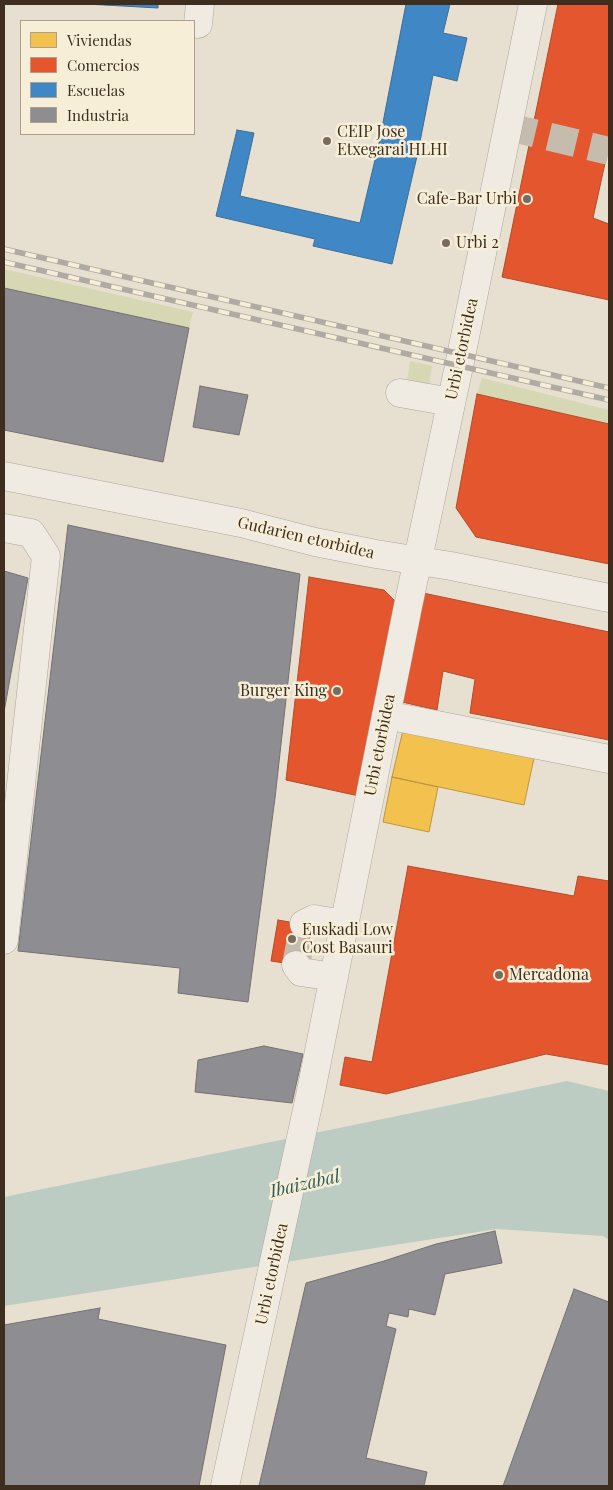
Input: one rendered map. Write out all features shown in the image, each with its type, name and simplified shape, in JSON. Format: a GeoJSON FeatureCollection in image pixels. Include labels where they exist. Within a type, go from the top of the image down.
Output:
{"type":"FeatureCollection","features":[{"type":"Feature","properties":{"kind":"street","name":"Urbi etorbidea"},"geometry":{"type":"LineString","coordinates":[[225,1486],[310,1096],[417,561],[533,4]]}},
{"type":"Feature","properties":{"kind":"street"},"geometry":{"type":"LineString","coordinates":[[400,393],[451,402]]}},
{"type":"Feature","properties":{"kind":"street","name":"Gudarien etorbidea"},"geometry":{"type":"LineString","coordinates":[[4,476],[235,522],[315,542],[450,566],[609,598]]}},
{"type":"Feature","properties":{"kind":"street"},"geometry":{"type":"LineString","coordinates":[[4,528],[31,533],[46,556],[4,940]]}},
{"type":"Feature","properties":{"kind":"street"},"geometry":{"type":"LineString","coordinates":[[386,715],[609,759]]}},
{"type":"Feature","properties":{"kind":"street"},"geometry":{"type":"LineString","coordinates":[[304,924],[314,919],[344,924]]}},
{"type":"Feature","properties":{"kind":"street"},"geometry":{"type":"LineString","coordinates":[[296,965],[301,972],[334,977]]}},
{"type":"Feature","properties":{"kind":"green space"},"geometry":{"type":"Polygon","coordinates":[[[4,269],[193,312],[189,328],[4,288],[4,269]]]}},
{"type":"Feature","properties":{"kind":"green space"},"geometry":{"type":"Polygon","coordinates":[[[410,361],[432,366],[428,391],[406,387],[410,361]]]}},
{"type":"Feature","properties":{"kind":"green space"},"geometry":{"type":"Polygon","coordinates":[[[482,378],[609,410],[609,424],[477,394],[482,378]]]}},
{"type":"Feature","properties":{"kind":"water","name":"Ibaizabal"},"geometry":{"type":"Polygon","coordinates":[[[567,1081],[609,1091],[609,1240],[603,1236],[497,1229],[4,1306],[4,1197],[567,1081]]]}},
{"type":"Feature","properties":{"kind":"building: Viviendas"},"geometry":{"type":"Polygon","coordinates":[[[403,730],[534,758],[524,805],[392,777],[403,730]]]}},
{"type":"Feature","properties":{"kind":"building: Viviendas"},"geometry":{"type":"Polygon","coordinates":[[[392,777],[438,787],[429,832],[383,822],[392,777]]]}},
{"type":"Feature","properties":{"kind":"building: Comercios"},"geometry":{"type":"Polygon","coordinates":[[[558,4],[609,4],[609,145],[593,218],[609,224],[609,300],[502,277],[558,4]]]}},
{"type":"Feature","properties":{"kind":"building: Comercios"},"geometry":{"type":"Polygon","coordinates":[[[477,394],[609,424],[609,564],[476,537],[456,508],[477,394]]]}},
{"type":"Feature","properties":{"kind":"building: Comercios","name":"Burger King"},"geometry":{"type":"Polygon","coordinates":[[[309,577],[384,590],[396,602],[359,796],[286,780],[309,577]]]}},
{"type":"Feature","properties":{"kind":"building: Comercios"},"geometry":{"type":"Polygon","coordinates":[[[423,593],[609,632],[609,740],[470,713],[475,679],[443,671],[437,710],[402,702],[423,593]]]}},
{"type":"Feature","properties":{"kind":"building: Comercios","name":"Mercadona"},"geometry":{"type":"Polygon","coordinates":[[[408,866],[574,896],[578,876],[609,881],[609,1065],[546,1054],[386,1094],[340,1085],[345,1057],[372,1062],[408,866]]]}},
{"type":"Feature","properties":{"kind":"building: Comercios"},"geometry":{"type":"Polygon","coordinates":[[[278,920],[312,926],[304,966],[271,961],[278,920]]]}},
{"type":"Feature","properties":{"kind":"building: Escuelas"},"geometry":{"type":"Polygon","coordinates":[[[86,4],[158,4],[158,8],[86,4]]]}},
{"type":"Feature","properties":{"kind":"building: Escuelas"},"geometry":{"type":"Polygon","coordinates":[[[406,4],[450,4],[443,33],[467,38],[457,81],[433,75],[418,152],[379,143],[406,4]]]}},
{"type":"Feature","properties":{"kind":"building: Escuelas"},"geometry":{"type":"Polygon","coordinates":[[[237,130],[254,133],[240,196],[360,223],[379,143],[418,152],[392,264],[313,246],[315,239],[216,216],[237,130]]]}},
{"type":"Feature","properties":{"kind":"building: Industria"},"geometry":{"type":"Polygon","coordinates":[[[4,288],[189,328],[163,462],[4,430],[4,288]]]}},
{"type":"Feature","properties":{"kind":"building: Industria"},"geometry":{"type":"Polygon","coordinates":[[[200,386],[248,395],[239,435],[193,427],[200,386]]]}},
{"type":"Feature","properties":{"kind":"building: Industria"},"geometry":{"type":"Polygon","coordinates":[[[68,525],[300,574],[275,798],[248,1002],[178,993],[180,968],[18,951],[68,525]]]}},
{"type":"Feature","properties":{"kind":"building: Industria"},"geometry":{"type":"Polygon","coordinates":[[[4,571],[28,578],[4,712],[4,571]]]}},
{"type":"Feature","properties":{"kind":"building: Industria"},"geometry":{"type":"Polygon","coordinates":[[[264,1046],[303,1054],[292,1103],[195,1092],[198,1060],[264,1046]]]}},
{"type":"Feature","properties":{"kind":"building: Industria"},"geometry":{"type":"Polygon","coordinates":[[[495,1231],[502,1263],[445,1274],[435,1315],[409,1309],[408,1317],[389,1313],[386,1326],[396,1329],[366,1458],[427,1472],[424,1486],[259,1486],[306,1283],[436,1244],[495,1231]]]}},
{"type":"Feature","properties":{"kind":"building: Industria"},"geometry":{"type":"Polygon","coordinates":[[[574,1289],[609,1302],[609,1486],[503,1486],[574,1289]]]}},
{"type":"Feature","properties":{"kind":"building: Industria"},"geometry":{"type":"Polygon","coordinates":[[[100,1308],[98,1319],[226,1345],[199,1486],[4,1486],[4,1325],[100,1308]]]}},
{"type":"Feature","properties":{"kind":"tunnel"},"geometry":{"type":"LineString","coordinates":[[508,127],[609,151]]}},
{"type":"Feature","properties":{"kind":"tunnel"},"geometry":{"type":"LineString","coordinates":[[296,965],[304,924]]}},
{"type":"Feature","properties":{"kind":"railway"},"geometry":{"type":"LineString","coordinates":[[4,249],[609,388]]}},
{"type":"Feature","properties":{"kind":"railway"},"geometry":{"type":"LineString","coordinates":[[4,262],[609,400]]}},
{"type":"Feature","properties":{"kind":"place","name":"CEIP Jose Etxegarai HLHI"},"geometry":{"type":"Point","coordinates":[327,141]}},
{"type":"Feature","properties":{"kind":"place","name":"Cafe-Bar Urbi"},"geometry":{"type":"Point","coordinates":[527,199]}},
{"type":"Feature","properties":{"kind":"place","name":"Urbi 2"},"geometry":{"type":"Point","coordinates":[446,243]}},
{"type":"Feature","properties":{"kind":"place","name":"Burger King"},"geometry":{"type":"Point","coordinates":[337,691]}},
{"type":"Feature","properties":{"kind":"place","name":"Euskadi Low Cost Basauri"},"geometry":{"type":"Point","coordinates":[292,939]}},
{"type":"Feature","properties":{"kind":"place","name":"Mercadona"},"geometry":{"type":"Point","coordinates":[499,975]}}]}
